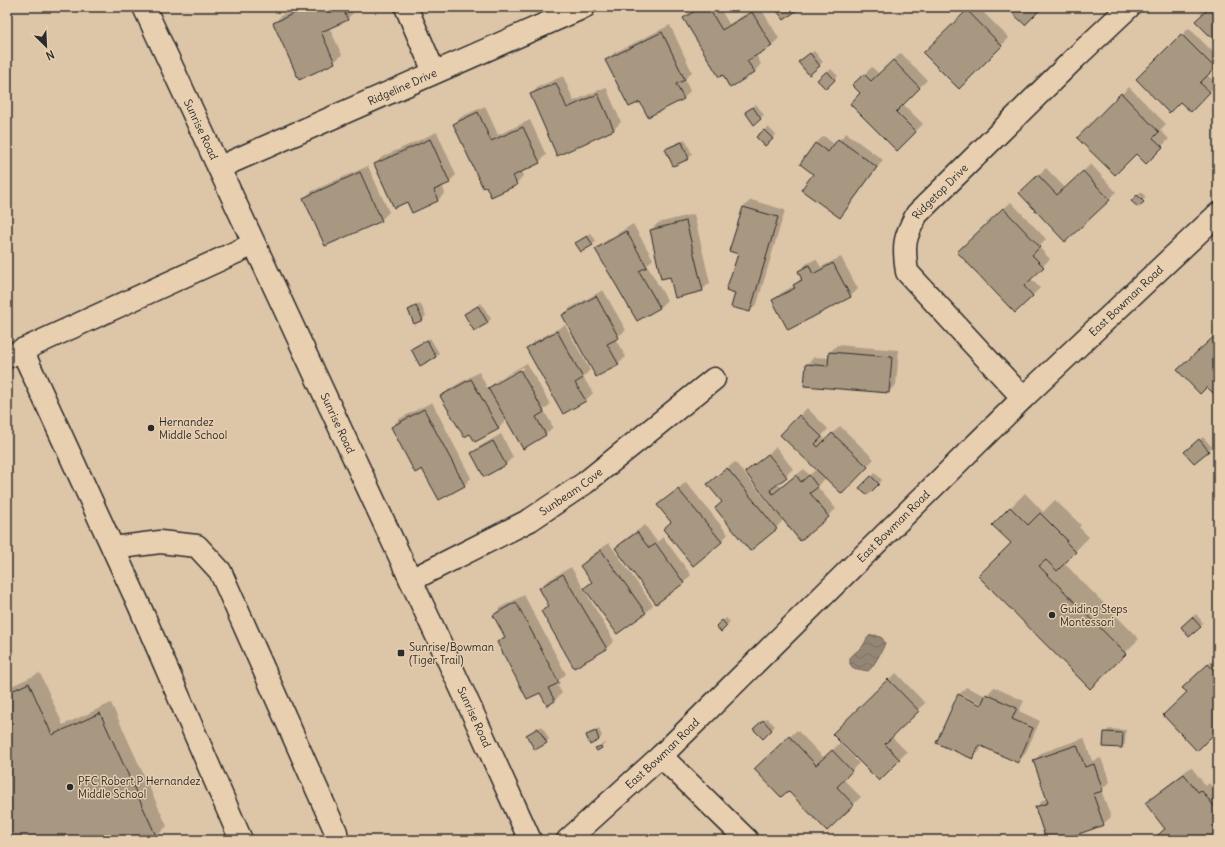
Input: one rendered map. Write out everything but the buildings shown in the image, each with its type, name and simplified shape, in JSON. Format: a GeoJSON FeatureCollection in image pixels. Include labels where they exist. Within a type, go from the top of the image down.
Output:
{"type":"FeatureCollection","features":[{"type":"Feature","properties":{"kind":"street","name":"Sunrise Road"},"geometry":{"type":"LineString","coordinates":[[144,7],[470,705],[530,840]]}},
{"type":"Feature","properties":{"kind":"street"},"geometry":{"type":"LineString","coordinates":[[406,7],[434,72]]}},
{"type":"Feature","properties":{"kind":"street","name":"Ridgeline Drive"},"geometry":{"type":"LineString","coordinates":[[220,167],[584,7]]}},
{"type":"Feature","properties":{"kind":"street","name":"Ridgetop Drive"},"geometry":{"type":"LineString","coordinates":[[1023,398],[907,272],[904,251],[908,232],[917,214],[1075,58],[1129,7]]}},
{"type":"Feature","properties":{"kind":"street","name":"East Bowman Road"},"geometry":{"type":"LineString","coordinates":[[568,840],[661,756],[1023,398],[1217,216]]}},
{"type":"Feature","properties":{"kind":"street"},"geometry":{"type":"LineString","coordinates":[[241,840],[113,548],[15,354],[254,244]]}},
{"type":"Feature","properties":{"kind":"street","name":"Sunbeam Cove"},"geometry":{"type":"LineString","coordinates":[[411,580],[530,520],[585,483],[714,379]]}},
{"type":"Feature","properties":{"kind":"street"},"geometry":{"type":"LineString","coordinates":[[113,548],[160,542],[197,546],[220,570],[336,832],[337,840]]}},
{"type":"Feature","properties":{"kind":"street"},"geometry":{"type":"LineString","coordinates":[[661,756],[747,840]]}},
{"type":"Feature","properties":{"kind":"water"},"geometry":{"type":"Polygon","coordinates":[[[875,635],[882,638],[885,643],[875,662],[868,671],[853,668],[850,664],[850,658],[862,647],[869,636],[875,635]]]}},
{"type":"Feature","properties":{"kind":"place","name":"Hernandez Middle School"},"geometry":{"type":"Point","coordinates":[151,428]}},
{"type":"Feature","properties":{"kind":"place","name":"Guiding Steps Montessori"},"geometry":{"type":"Point","coordinates":[1052,615]}},
{"type":"Feature","properties":{"kind":"place","name":"Sunrise/Bowman (Tiger Trail)"},"geometry":{"type":"Point","coordinates":[401,653]}},
{"type":"Feature","properties":{"kind":"place","name":"PFC Robert P Hernandez Middle School"},"geometry":{"type":"Point","coordinates":[70,787]}}]}
